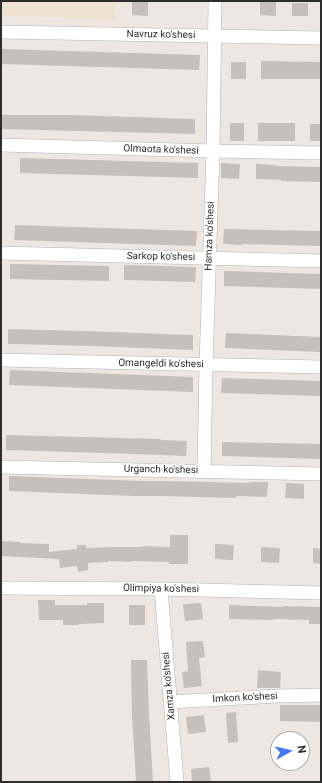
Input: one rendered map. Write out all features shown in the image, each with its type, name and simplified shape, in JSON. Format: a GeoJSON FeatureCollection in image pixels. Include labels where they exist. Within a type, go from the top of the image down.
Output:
{"type":"FeatureCollection","features":[{"type":"Feature","properties":{"kind":"street","name":"Hamza ko'shesi"},"geometry":{"type":"LineString","coordinates":[[204,471],[213,151],[215,1]]}},
{"type":"Feature","properties":{"kind":"street","name":"Navruz ko'shesi"},"geometry":{"type":"LineString","coordinates":[[1,32],[321,38]]}},
{"type":"Feature","properties":{"kind":"street","name":"Olmaota ko'shesi"},"geometry":{"type":"LineString","coordinates":[[1,145],[321,153]]}},
{"type":"Feature","properties":{"kind":"street","name":"Sarkop ko'shesi"},"geometry":{"type":"LineString","coordinates":[[1,253],[321,261]]}},
{"type":"Feature","properties":{"kind":"street","name":"Omangeldi ko'shesi"},"geometry":{"type":"LineString","coordinates":[[1,360],[321,367]]}},
{"type":"Feature","properties":{"kind":"street","name":"Urganch ko'shesi"},"geometry":{"type":"LineString","coordinates":[[1,467],[321,474]]}},
{"type":"Feature","properties":{"kind":"street","name":"Olimpiya ko'shesi"},"geometry":{"type":"LineString","coordinates":[[1,588],[161,589],[321,593]]}},
{"type":"Feature","properties":{"kind":"street","name":"Xamza ko'shesi"},"geometry":{"type":"LineString","coordinates":[[161,589],[177,782]]}},
{"type":"Feature","properties":{"kind":"street","name":"Imkon ko'shesi"},"geometry":{"type":"LineString","coordinates":[[170,702],[321,695]]}},
{"type":"Feature","properties":{"kind":"shaded area"},"geometry":{"type":"Polygon","coordinates":[[[1,1],[115,1],[115,20],[1,15],[1,1]]]}},
{"type":"Feature","properties":{"kind":"building"},"geometry":{"type":"Polygon","coordinates":[[[132,2],[148,2],[148,16],[132,15],[132,2]]]}},
{"type":"Feature","properties":{"kind":"building"},"geometry":{"type":"Polygon","coordinates":[[[260,2],[276,2],[276,16],[260,15],[260,2]]]}},
{"type":"Feature","properties":{"kind":"building"},"geometry":{"type":"Polygon","coordinates":[[[292,3],[308,3],[308,16],[292,16],[292,3]]]}},
{"type":"Feature","properties":{"kind":"building"},"geometry":{"type":"Polygon","coordinates":[[[1,49],[200,55],[199,70],[1,64],[1,49]]]}},
{"type":"Feature","properties":{"kind":"building"},"geometry":{"type":"Polygon","coordinates":[[[261,61],[321,62],[321,79],[261,79],[261,61]]]}},
{"type":"Feature","properties":{"kind":"building"},"geometry":{"type":"Polygon","coordinates":[[[231,62],[246,62],[246,79],[231,79],[231,62]]]}},
{"type":"Feature","properties":{"kind":"building"},"geometry":{"type":"Polygon","coordinates":[[[1,115],[70,115],[195,119],[195,134],[1,129],[1,115]]]}},
{"type":"Feature","properties":{"kind":"building"},"geometry":{"type":"Polygon","coordinates":[[[230,123],[244,123],[244,141],[230,141],[230,123]]]}},
{"type":"Feature","properties":{"kind":"building"},"geometry":{"type":"Polygon","coordinates":[[[258,123],[295,123],[295,141],[258,141],[258,123]]]}},
{"type":"Feature","properties":{"kind":"building"},"geometry":{"type":"Polygon","coordinates":[[[310,124],[321,124],[321,141],[310,141],[310,124]]]}},
{"type":"Feature","properties":{"kind":"building"},"geometry":{"type":"Polygon","coordinates":[[[20,158],[198,163],[198,178],[20,173],[20,158]]]}},
{"type":"Feature","properties":{"kind":"building"},"geometry":{"type":"Polygon","coordinates":[[[221,163],[240,164],[239,179],[221,178],[221,163]]]}},
{"type":"Feature","properties":{"kind":"building"},"geometry":{"type":"Polygon","coordinates":[[[256,164],[321,167],[321,182],[256,179],[256,164]]]}},
{"type":"Feature","properties":{"kind":"building"},"geometry":{"type":"Polygon","coordinates":[[[15,225],[197,231],[196,246],[14,240],[15,225]]]}},
{"type":"Feature","properties":{"kind":"building"},"geometry":{"type":"Polygon","coordinates":[[[224,229],[321,231],[321,246],[223,244],[224,229]]]}},
{"type":"Feature","properties":{"kind":"building"},"geometry":{"type":"Polygon","coordinates":[[[10,264],[109,266],[109,281],[10,279],[10,264]]]}},
{"type":"Feature","properties":{"kind":"building"},"geometry":{"type":"Polygon","coordinates":[[[124,265],[196,267],[195,282],[124,280],[124,265]]]}},
{"type":"Feature","properties":{"kind":"building"},"geometry":{"type":"Polygon","coordinates":[[[224,271],[321,274],[321,289],[224,286],[224,271]]]}},
{"type":"Feature","properties":{"kind":"building"},"geometry":{"type":"Polygon","coordinates":[[[8,329],[193,335],[193,350],[8,344],[8,329]]]}},
{"type":"Feature","properties":{"kind":"building"},"geometry":{"type":"Polygon","coordinates":[[[226,333],[321,337],[321,352],[225,348],[226,333]]]}},
{"type":"Feature","properties":{"kind":"building"},"geometry":{"type":"Polygon","coordinates":[[[10,370],[193,377],[193,392],[9,385],[10,370]]]}},
{"type":"Feature","properties":{"kind":"building"},"geometry":{"type":"Polygon","coordinates":[[[222,378],[321,381],[320,396],[221,393],[222,378]]]}},
{"type":"Feature","properties":{"kind":"building"},"geometry":{"type":"Polygon","coordinates":[[[6,435],[187,441],[186,456],[6,450],[6,435]]]}},
{"type":"Feature","properties":{"kind":"building"},"geometry":{"type":"Polygon","coordinates":[[[222,442],[321,444],[320,459],[222,456],[222,442]]]}},
{"type":"Feature","properties":{"kind":"building"},"geometry":{"type":"Polygon","coordinates":[[[9,476],[142,481],[268,482],[267,497],[236,496],[236,498],[135,496],[9,491],[9,476]]]}},
{"type":"Feature","properties":{"kind":"building"},"geometry":{"type":"Polygon","coordinates":[[[286,483],[304,484],[304,499],[285,498],[286,483]]]}},
{"type":"Feature","properties":{"kind":"building"},"geometry":{"type":"Polygon","coordinates":[[[170,535],[188,535],[188,564],[169,564],[169,562],[108,561],[88,563],[88,570],[78,572],[77,566],[60,568],[59,559],[1,556],[2,541],[49,544],[49,552],[77,549],[77,545],[86,545],[86,548],[143,546],[170,547],[170,535]]]}},
{"type":"Feature","properties":{"kind":"building"},"geometry":{"type":"Polygon","coordinates":[[[215,544],[234,545],[233,560],[215,559],[215,544]]]}},
{"type":"Feature","properties":{"kind":"building"},"geometry":{"type":"Polygon","coordinates":[[[261,547],[280,548],[279,563],[261,562],[261,547]]]}},
{"type":"Feature","properties":{"kind":"building"},"geometry":{"type":"Polygon","coordinates":[[[313,548],[321,549],[321,564],[313,563],[313,548]]]}},
{"type":"Feature","properties":{"kind":"building"},"geometry":{"type":"Polygon","coordinates":[[[38,600],[55,600],[55,605],[87,605],[87,603],[104,603],[104,623],[63,625],[63,620],[39,620],[38,600]]]}},
{"type":"Feature","properties":{"kind":"building"},"geometry":{"type":"Polygon","coordinates":[[[201,603],[203,619],[185,621],[183,604],[201,603]]]}},
{"type":"Feature","properties":{"kind":"building"},"geometry":{"type":"Polygon","coordinates":[[[129,605],[145,605],[145,625],[129,625],[129,605]]]}},
{"type":"Feature","properties":{"kind":"building"},"geometry":{"type":"Polygon","coordinates":[[[229,605],[321,607],[321,624],[309,624],[309,620],[229,619],[229,605]]]}},
{"type":"Feature","properties":{"kind":"building"},"geometry":{"type":"Polygon","coordinates":[[[203,641],[205,657],[199,658],[202,686],[184,688],[182,672],[188,671],[186,642],[203,641]]]}},
{"type":"Feature","properties":{"kind":"building"},"geometry":{"type":"Polygon","coordinates":[[[131,660],[147,660],[153,782],[136,782],[132,716],[131,660]]]}},
{"type":"Feature","properties":{"kind":"building"},"geometry":{"type":"Polygon","coordinates":[[[258,670],[281,672],[280,688],[257,688],[258,670]]]}},
{"type":"Feature","properties":{"kind":"building"},"geometry":{"type":"Polygon","coordinates":[[[280,705],[321,705],[321,722],[280,721],[280,705]]]}},
{"type":"Feature","properties":{"kind":"building"},"geometry":{"type":"Polygon","coordinates":[[[236,712],[238,742],[228,743],[226,713],[236,712]]]}},
{"type":"Feature","properties":{"kind":"building"},"geometry":{"type":"Polygon","coordinates":[[[204,715],[206,732],[188,734],[186,717],[204,715]]]}},
{"type":"Feature","properties":{"kind":"building"},"geometry":{"type":"Polygon","coordinates":[[[209,767],[211,782],[192,782],[191,769],[209,767]]]}}]}
